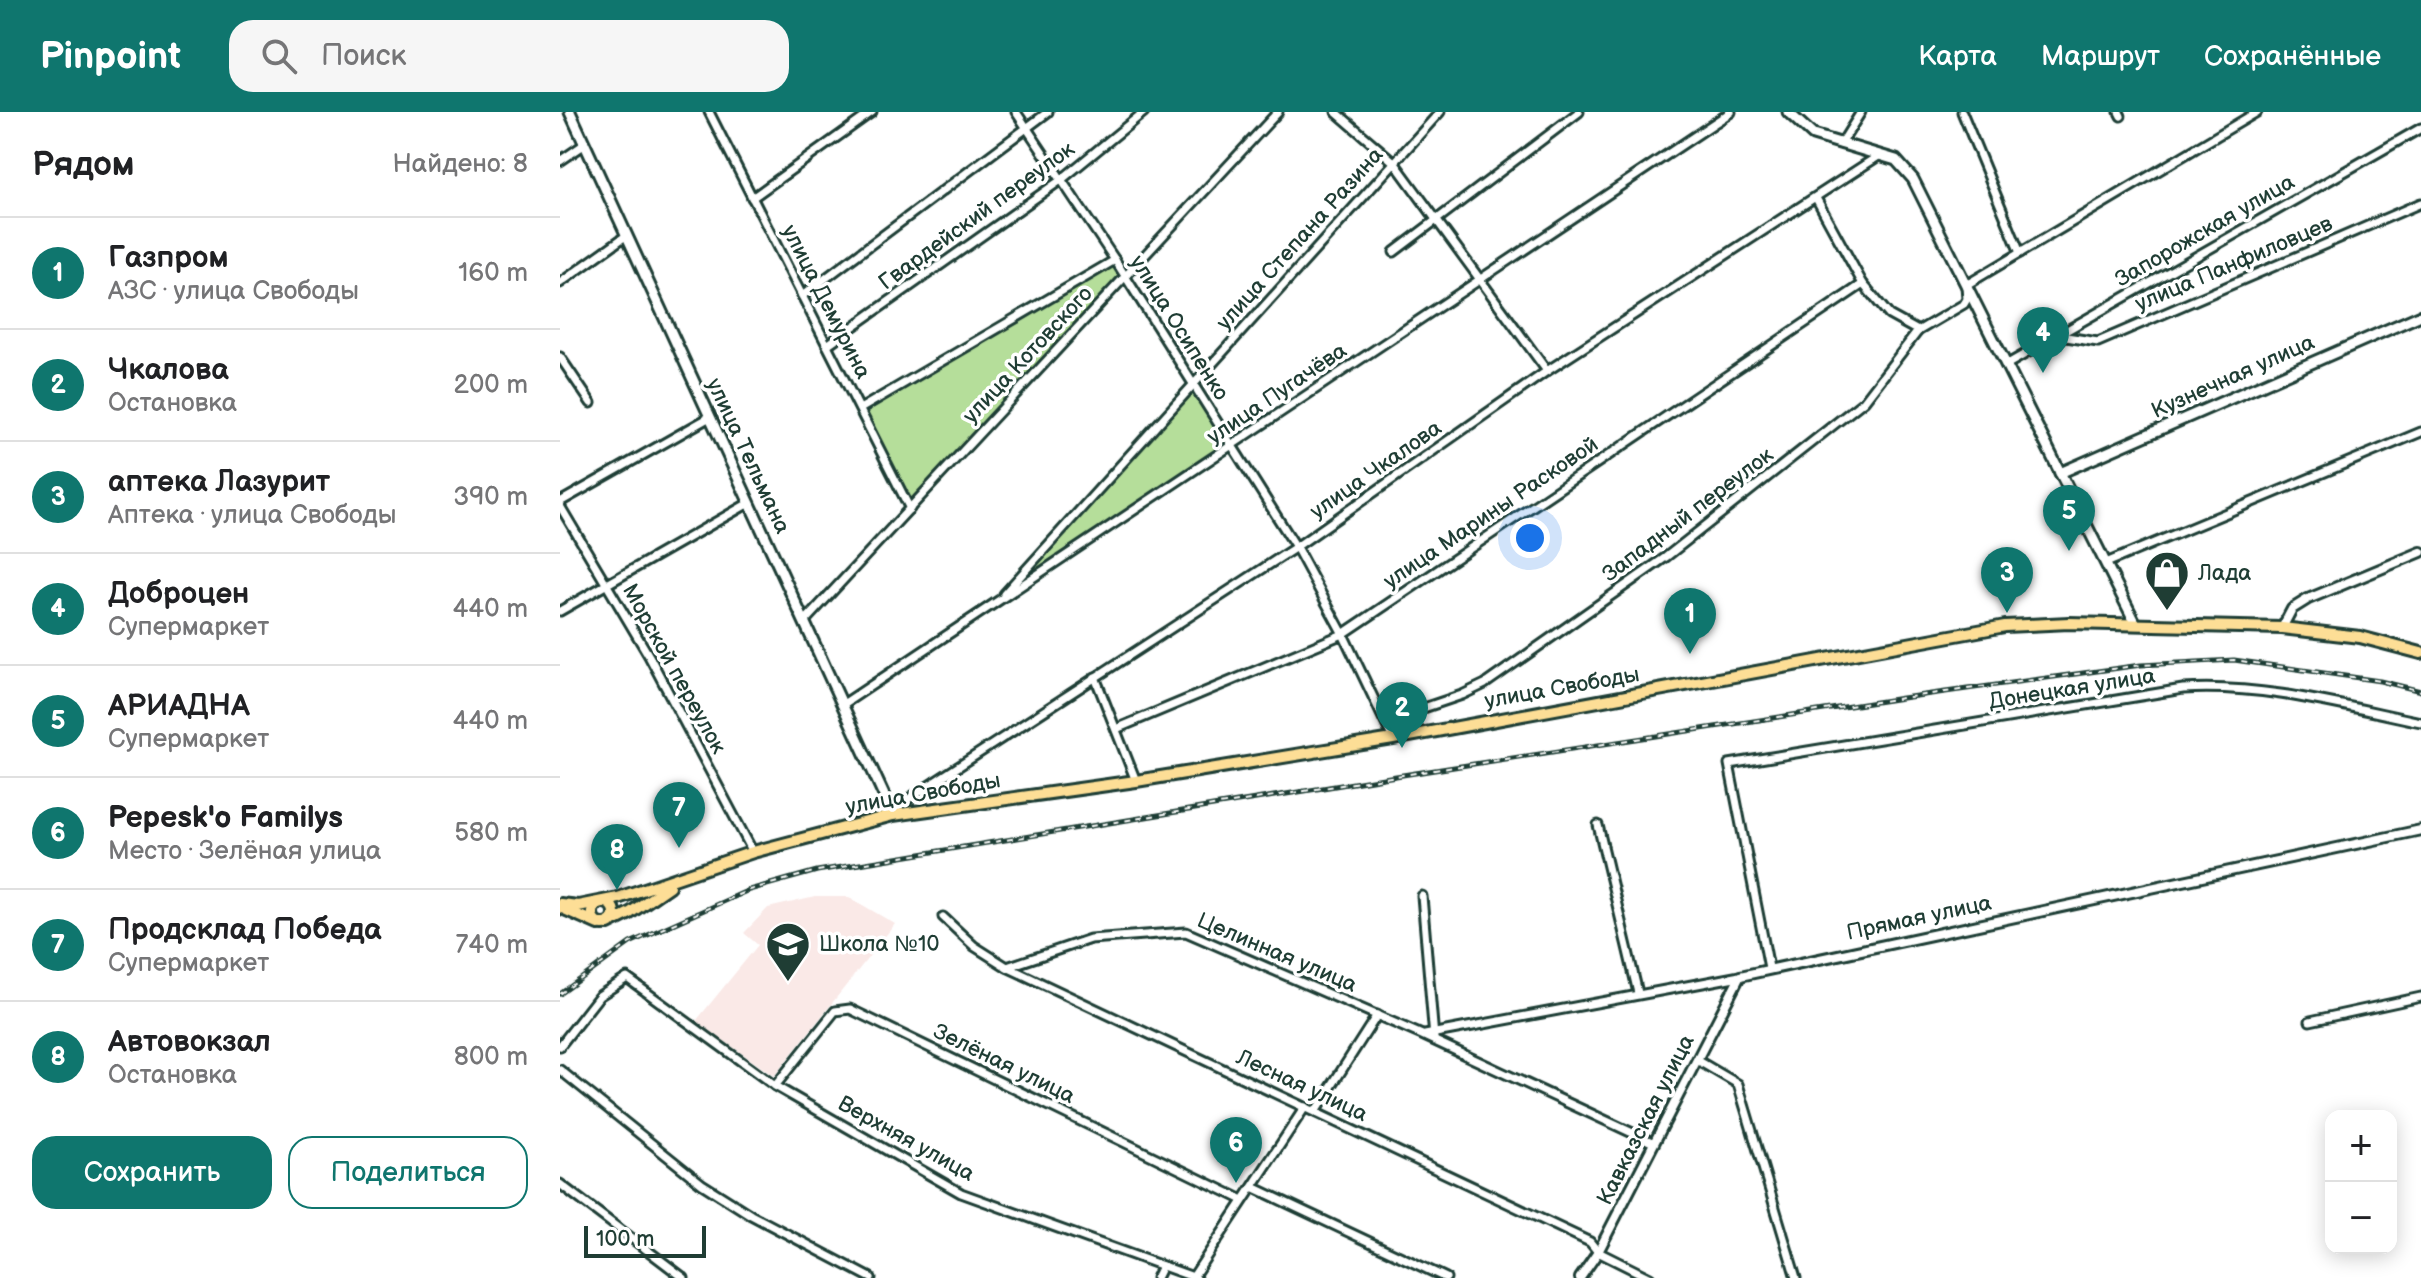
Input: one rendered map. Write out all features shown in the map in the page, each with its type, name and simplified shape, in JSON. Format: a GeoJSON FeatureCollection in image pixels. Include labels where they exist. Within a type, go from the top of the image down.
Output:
{"type":"FeatureCollection","features":[{"type":"Feature","properties":{"kind":"main road","name":"улица Тельмана"},"geometry":{"type":"LineString","coordinates":[[570,112],[892,813]]}},
{"type":"Feature","properties":{"kind":"main road"},"geometry":{"type":"LineString","coordinates":[[1788,112],[1813,135],[1896,160],[1913,179],[2136,624]]}},
{"type":"Feature","properties":{"kind":"main road","name":"Кузнечная улица"},"geometry":{"type":"LineString","coordinates":[[2060,473],[2421,315]]}},
{"type":"Feature","properties":{"kind":"main road","name":"улица Свободы"},"geometry":{"type":"LineString","coordinates":[[696,873],[753,852],[892,813],[1136,781],[1393,739],[2005,626],[2069,623],[2282,628],[2360,637],[2421,653]]}},
{"type":"Feature","properties":{"kind":"main road"},"geometry":{"type":"LineString","coordinates":[[605,924],[595,921],[592,915],[593,908],[599,903],[696,873]]}},
{"type":"Feature","properties":{"kind":"main road"},"geometry":{"type":"LineString","coordinates":[[560,906],[584,920],[605,924],[630,913],[670,885],[696,873]]}},
{"type":"Feature","properties":{"kind":"main road"},"geometry":{"type":"LineString","coordinates":[[560,906],[607,903],[614,911],[613,918],[605,924]]}},
{"type":"Feature","properties":{"kind":"street","name":"улица Демурина"},"geometry":{"type":"LineString","coordinates":[[709,112],[910,509]]}},
{"type":"Feature","properties":{"kind":"street"},"geometry":{"type":"LineString","coordinates":[[752,198],[872,112]]}},
{"type":"Feature","properties":{"kind":"street","name":"улица Осипенко"},"geometry":{"type":"LineString","coordinates":[[1016,112],[1115,260],[1296,547],[1343,634],[1393,739]]}},
{"type":"Feature","properties":{"kind":"street"},"geometry":{"type":"LineString","coordinates":[[802,296],[1048,112]]}},
{"type":"Feature","properties":{"kind":"street","name":"Гвардейский переулок"},"geometry":{"type":"LineString","coordinates":[[827,345],[1061,180],[1144,112]]}},
{"type":"Feature","properties":{"kind":"street","name":"улица Котовского"},"geometry":{"type":"LineString","coordinates":[[804,622],[1278,112]]}},
{"type":"Feature","properties":{"kind":"street"},"geometry":{"type":"LineString","coordinates":[[1336,112],[1394,162],[1547,371]]}},
{"type":"Feature","properties":{"kind":"street","name":"улица Степана Разина"},"geometry":{"type":"LineString","coordinates":[[995,604],[1440,112]]}},
{"type":"Feature","properties":{"kind":"street"},"geometry":{"type":"LineString","coordinates":[[1394,252],[1579,112]]}},
{"type":"Feature","properties":{"kind":"street","name":"улица Пугачёва"},"geometry":{"type":"LineString","coordinates":[[842,705],[1731,112]]}},
{"type":"Feature","properties":{"kind":"street"},"geometry":{"type":"LineString","coordinates":[[1841,144],[1861,112]]}},
{"type":"Feature","properties":{"kind":"street"},"geometry":{"type":"LineString","coordinates":[[1962,112],[2020,253]]}},
{"type":"Feature","properties":{"kind":"street"},"geometry":{"type":"LineString","coordinates":[[1966,285],[2257,112]]}},
{"type":"Feature","properties":{"kind":"street","name":"Запорожская улица"},"geometry":{"type":"LineString","coordinates":[[2006,365],[2421,128]]}},
{"type":"Feature","properties":{"kind":"street"},"geometry":{"type":"LineString","coordinates":[[560,161],[585,144]]}},
{"type":"Feature","properties":{"kind":"street","name":"улица Чкалова"},"geometry":{"type":"LineString","coordinates":[[892,813],[1296,547],[1547,371],[1880,155]]}},
{"type":"Feature","properties":{"kind":"street"},"geometry":{"type":"LineString","coordinates":[[1816,198],[1863,284],[1889,315],[1918,331]]}},
{"type":"Feature","properties":{"kind":"street","name":"улица Панфиловцев"},"geometry":{"type":"LineString","coordinates":[[2059,335],[2098,342],[2421,203]]}},
{"type":"Feature","properties":{"kind":"street"},"geometry":{"type":"LineString","coordinates":[[560,283],[627,235]]}},
{"type":"Feature","properties":{"kind":"street","name":"улица Котовского"},"geometry":{"type":"LineString","coordinates":[[860,409],[1115,260]]}},
{"type":"Feature","properties":{"kind":"street","name":"улица Марины Расковой"},"geometry":{"type":"LineString","coordinates":[[1116,729],[1343,634],[1863,284]]}},
{"type":"Feature","properties":{"kind":"street","name":"Западный переулок"},"geometry":{"type":"LineString","coordinates":[[1385,721],[1485,684],[1666,557],[1864,401],[1918,331],[1964,304],[1967,299],[1966,285]]}},
{"type":"Feature","properties":{"kind":"street"},"geometry":{"type":"LineString","coordinates":[[560,357],[591,403]]}},
{"type":"Feature","properties":{"kind":"street"},"geometry":{"type":"LineString","coordinates":[[560,504],[710,417]]}},
{"type":"Feature","properties":{"kind":"street"},"geometry":{"type":"LineString","coordinates":[[2106,563],[2421,432]]}},
{"type":"Feature","properties":{"kind":"street"},"geometry":{"type":"LineString","coordinates":[[560,611],[749,503]]}},
{"type":"Feature","properties":{"kind":"street","name":"Морской переулок"},"geometry":{"type":"LineString","coordinates":[[560,504],[649,656],[753,852]]}},
{"type":"Feature","properties":{"kind":"street"},"geometry":{"type":"LineString","coordinates":[[2282,628],[2292,609],[2308,599],[2421,552]]}},
{"type":"Feature","properties":{"kind":"street"},"geometry":{"type":"LineString","coordinates":[[1095,677],[1136,781]]}},
{"type":"Feature","properties":{"kind":"street","name":"Донецкая улица"},"geometry":{"type":"LineString","coordinates":[[1769,968],[1729,764],[2199,688],[2280,694],[2421,722]]}},
{"type":"Feature","properties":{"kind":"street"},"geometry":{"type":"LineString","coordinates":[[1598,825],[1638,993]]}},
{"type":"Feature","properties":{"kind":"street","name":"Прямая улица"},"geometry":{"type":"LineString","coordinates":[[1422,1035],[1434,1037],[1638,993],[1740,976],[2421,830]]}},
{"type":"Feature","properties":{"kind":"street"},"geometry":{"type":"LineString","coordinates":[[1422,896],[1434,1037],[1654,1143]]}},
{"type":"Feature","properties":{"kind":"street","name":"Лесная улица"},"geometry":{"type":"LineString","coordinates":[[943,917],[974,946],[1007,967],[1590,1242],[1598,1252],[1650,1278]]}},
{"type":"Feature","properties":{"kind":"street","name":"Целинная улица"},"geometry":{"type":"LineString","coordinates":[[1007,967],[1090,939],[1186,932],[1422,1035]]}},
{"type":"Feature","properties":{"kind":"street","name":"Кавказская улица"},"geometry":{"type":"LineString","coordinates":[[1580,1278],[1598,1252],[1740,976]]}},
{"type":"Feature","properties":{"kind":"street","name":"Верхняя улица"},"geometry":{"type":"LineString","coordinates":[[560,1046],[599,996],[627,978],[775,1086],[961,1193],[1194,1277]]}},
{"type":"Feature","properties":{"kind":"street"},"geometry":{"type":"LineString","coordinates":[[2310,1021],[2421,997]]}},
{"type":"Feature","properties":{"kind":"street","name":"Зелёная улица"},"geometry":{"type":"LineString","coordinates":[[775,1086],[835,1011],[850,1009],[1243,1200]]}},
{"type":"Feature","properties":{"kind":"street"},"geometry":{"type":"LineString","coordinates":[[1315,1112],[1377,1015]]}},
{"type":"Feature","properties":{"kind":"street"},"geometry":{"type":"LineString","coordinates":[[1697,1060],[1738,1084],[1796,1278]]}},
{"type":"Feature","properties":{"kind":"street"},"geometry":{"type":"LineString","coordinates":[[560,1070],[702,1184],[751,1215],[871,1278]]}},
{"type":"Feature","properties":{"kind":"street"},"geometry":{"type":"LineString","coordinates":[[1194,1277],[1305,1107]]}},
{"type":"Feature","properties":{"kind":"street"},"geometry":{"type":"LineString","coordinates":[[560,1184],[684,1278]]}},
{"type":"Feature","properties":{"kind":"street"},"geometry":{"type":"LineString","coordinates":[[1253,1187],[1446,1278]]}},
{"type":"Feature","properties":{"kind":"street"},"geometry":{"type":"LineString","coordinates":[[1156,1278],[1162,1266]]}},
{"type":"Feature","properties":{"kind":"shaded area","name":"Школа №10"},"geometry":{"type":"Polygon","coordinates":[[[815,897],[849,897],[895,924],[774,1076],[696,1021],[758,945],[744,933],[768,908],[815,897]]]}},
{"type":"Feature","properties":{"kind":"green space"},"geometry":{"type":"Polygon","coordinates":[[[1115,260],[1125,277],[910,509],[860,409],[1115,260]]]}},
{"type":"Feature","properties":{"kind":"green space"},"geometry":{"type":"Polygon","coordinates":[[[1192,384],[1234,449],[995,604],[1192,384]]]}},
{"type":"Feature","properties":{"kind":"railway"},"geometry":{"type":"LineString","coordinates":[[560,994],[630,943],[749,890],[817,871],[1396,776],[1902,698],[2141,665],[2234,660],[2380,681],[2421,691]]}},
{"type":"Feature","properties":{"kind":"place","name":"Доброцен"},"geometry":{"type":"Point","coordinates":[2043,373]}},
{"type":"Feature","properties":{"kind":"place","name":"АРИАДНА"},"geometry":{"type":"Point","coordinates":[2069,551]}},
{"type":"Feature","properties":{"kind":"place","name":"Лада"},"geometry":{"type":"Point","coordinates":[2167,612]}},
{"type":"Feature","properties":{"kind":"place","name":"аптека Лазурит"},"geometry":{"type":"Point","coordinates":[2007,613]}},
{"type":"Feature","properties":{"kind":"place","name":"Газпром"},"geometry":{"type":"Point","coordinates":[1690,654]}},
{"type":"Feature","properties":{"kind":"place","name":"Чкалова"},"geometry":{"type":"Point","coordinates":[1402,748]}},
{"type":"Feature","properties":{"kind":"place","name":"Продсклад Победа"},"geometry":{"type":"Point","coordinates":[679,848]}},
{"type":"Feature","properties":{"kind":"place","name":"Автовокзал"},"geometry":{"type":"Point","coordinates":[617,890]}},
{"type":"Feature","properties":{"kind":"place","name":"Школа №10"},"geometry":{"type":"Point","coordinates":[788,983]}},
{"type":"Feature","properties":{"kind":"place","name":"Pepesk'o Familys"},"geometry":{"type":"Point","coordinates":[1236,1183]}}]}
